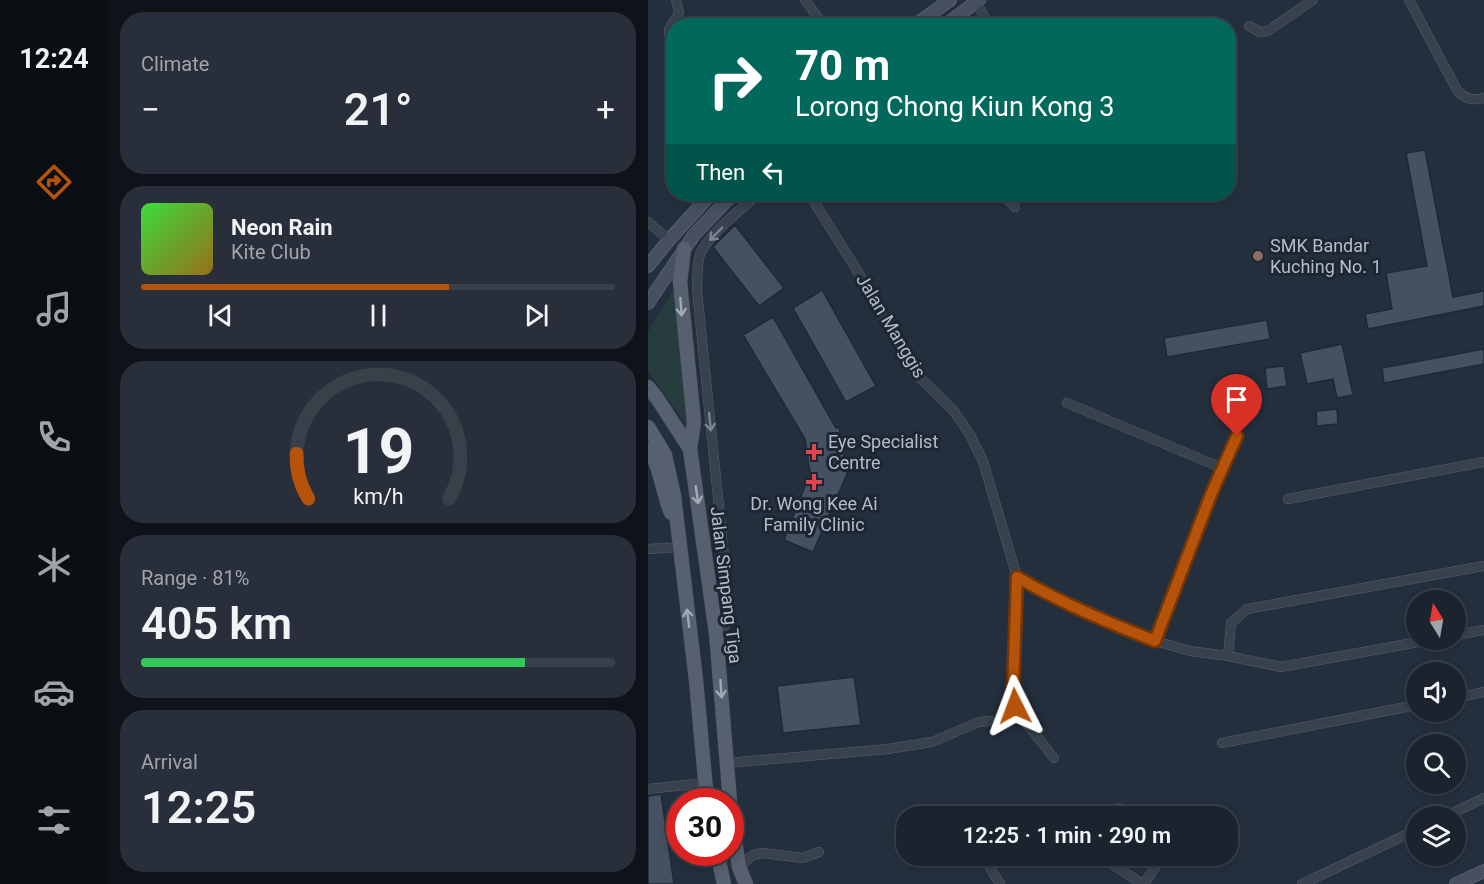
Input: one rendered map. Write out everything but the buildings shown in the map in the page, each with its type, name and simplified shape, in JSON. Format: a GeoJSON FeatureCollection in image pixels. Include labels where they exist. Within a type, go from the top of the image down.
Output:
{"type":"FeatureCollection","features":[{"type":"Feature","properties":{"kind":"main road"},"geometry":{"type":"LineString","coordinates":[[925,18],[950,0]]}},
{"type":"Feature","properties":{"kind":"main road"},"geometry":{"type":"LineString","coordinates":[[955,18],[978,1]]}},
{"type":"Feature","properties":{"kind":"main road"},"geometry":{"type":"LineString","coordinates":[[648,266],[705,201]]}},
{"type":"Feature","properties":{"kind":"main road"},"geometry":{"type":"LineString","coordinates":[[648,303],[694,235],[726,201]]}},
{"type":"Feature","properties":{"kind":"main road"},"geometry":{"type":"LineString","coordinates":[[684,249],[680,282],[693,422],[690,449]]}},
{"type":"Feature","properties":{"kind":"main road","name":"Jalan Simpang Tiga"},"geometry":{"type":"LineString","coordinates":[[648,387],[690,449],[716,633],[729,788]]}},
{"type":"Feature","properties":{"kind":"main road"},"geometry":{"type":"LineString","coordinates":[[648,427],[665,455],[674,496],[696,680],[706,788]]}},
{"type":"Feature","properties":{"kind":"main road"},"geometry":{"type":"LineString","coordinates":[[648,450],[655,458],[664,498],[677,526]]}},
{"type":"Feature","properties":{"kind":"main road"},"geometry":{"type":"LineString","coordinates":[[720,866],[724,884]]}},
{"type":"Feature","properties":{"kind":"main road"},"geometry":{"type":"LineString","coordinates":[[740,867],[746,884]]}},
{"type":"Feature","properties":{"kind":"main road"},"geometry":{"type":"LineString","coordinates":[[1455,884],[1484,871]]}},
{"type":"Feature","properties":{"kind":"street"},"geometry":{"type":"LineString","coordinates":[[675,18],[679,13],[676,0]]}},
{"type":"Feature","properties":{"kind":"street"},"geometry":{"type":"LineString","coordinates":[[805,0],[818,18]]}},
{"type":"Feature","properties":{"kind":"street"},"geometry":{"type":"LineString","coordinates":[[1249,26],[1260,32],[1268,31],[1313,0]]}},
{"type":"Feature","properties":{"kind":"street"},"geometry":{"type":"LineString","coordinates":[[1409,0],[1458,92],[1466,98],[1476,100],[1484,98]]}},
{"type":"Feature","properties":{"kind":"street"},"geometry":{"type":"LineString","coordinates":[[978,1],[985,18]]}},
{"type":"Feature","properties":{"kind":"street"},"geometry":{"type":"LineString","coordinates":[[716,633],[724,627],[729,616],[697,290],[698,262],[701,251],[751,201]]}},
{"type":"Feature","properties":{"kind":"street","name":"Jalan Manggis"},"geometry":{"type":"LineString","coordinates":[[813,201],[855,267],[913,371],[953,410],[969,433],[983,461],[1017,577],[1013,690],[1015,706],[1054,758]]}},
{"type":"Feature","properties":{"kind":"street"},"geometry":{"type":"LineString","coordinates":[[1009,201],[1015,207]]}},
{"type":"Feature","properties":{"kind":"street"},"geometry":{"type":"LineString","coordinates":[[648,222],[669,240]]}},
{"type":"Feature","properties":{"kind":"street"},"geometry":{"type":"LineString","coordinates":[[1067,403],[1222,468]]}},
{"type":"Feature","properties":{"kind":"street"},"geometry":{"type":"LineString","coordinates":[[1155,641],[1222,468],[1237,436]]}},
{"type":"Feature","properties":{"kind":"street"},"geometry":{"type":"LineString","coordinates":[[1288,499],[1484,462]]}},
{"type":"Feature","properties":{"kind":"street"},"geometry":{"type":"LineString","coordinates":[[648,549],[680,547]]}},
{"type":"Feature","properties":{"kind":"street"},"geometry":{"type":"LineString","coordinates":[[1228,656],[1231,623],[1247,609],[1484,566]]}},
{"type":"Feature","properties":{"kind":"street"},"geometry":{"type":"LineString","coordinates":[[1017,577],[1045,594],[1098,619],[1155,641],[1190,651],[1228,656],[1281,668],[1406,644]]}},
{"type":"Feature","properties":{"kind":"street"},"geometry":{"type":"LineString","coordinates":[[1466,633],[1484,630]]}},
{"type":"Feature","properties":{"kind":"street"},"geometry":{"type":"LineString","coordinates":[[1466,696],[1484,692]]}},
{"type":"Feature","properties":{"kind":"street"},"geometry":{"type":"LineString","coordinates":[[1222,743],[1406,707]]}},
{"type":"Feature","properties":{"kind":"street"},"geometry":{"type":"LineString","coordinates":[[727,763],[888,749],[932,742],[979,722],[991,721]]}},
{"type":"Feature","properties":{"kind":"street"},"geometry":{"type":"LineString","coordinates":[[648,789],[705,783]]}},
{"type":"Feature","properties":{"kind":"street"},"geometry":{"type":"LineString","coordinates":[[1466,807],[1484,798]]}},
{"type":"Feature","properties":{"kind":"street"},"geometry":{"type":"LineString","coordinates":[[1302,884],[1406,835]]}},
{"type":"Feature","properties":{"kind":"street"},"geometry":{"type":"LineString","coordinates":[[740,867],[753,855],[762,853],[803,858],[819,852]]}},
{"type":"Feature","properties":{"kind":"street"},"geometry":{"type":"LineString","coordinates":[[989,866],[1000,884]]}},
{"type":"Feature","properties":{"kind":"street"},"geometry":{"type":"LineString","coordinates":[[1116,866],[1143,884],[1155,866]]}},
{"type":"Feature","properties":{"kind":"green space"},"geometry":{"type":"Polygon","coordinates":[[[675,287],[688,427],[648,371],[648,332],[675,287]]]}},
{"type":"Feature","properties":{"kind":"place","name":"SMK Bandar Kuching No. 1"},"geometry":{"type":"Point","coordinates":[1258,256]}},
{"type":"Feature","properties":{"kind":"place","name":"Eye Specialist Centre"},"geometry":{"type":"Point","coordinates":[814,452]}},
{"type":"Feature","properties":{"kind":"place","name":"Dr. Wong Kee Ai Family Clinic"},"geometry":{"type":"Point","coordinates":[814,482]}},
{"type":"Feature","properties":{"kind":"route"},"geometry":{"type":"LineString","coordinates":[[1015,706],[1013,690],[1017,577],[1045,594],[1098,619],[1155,641],[1212,492],[1237,436]]}}]}
